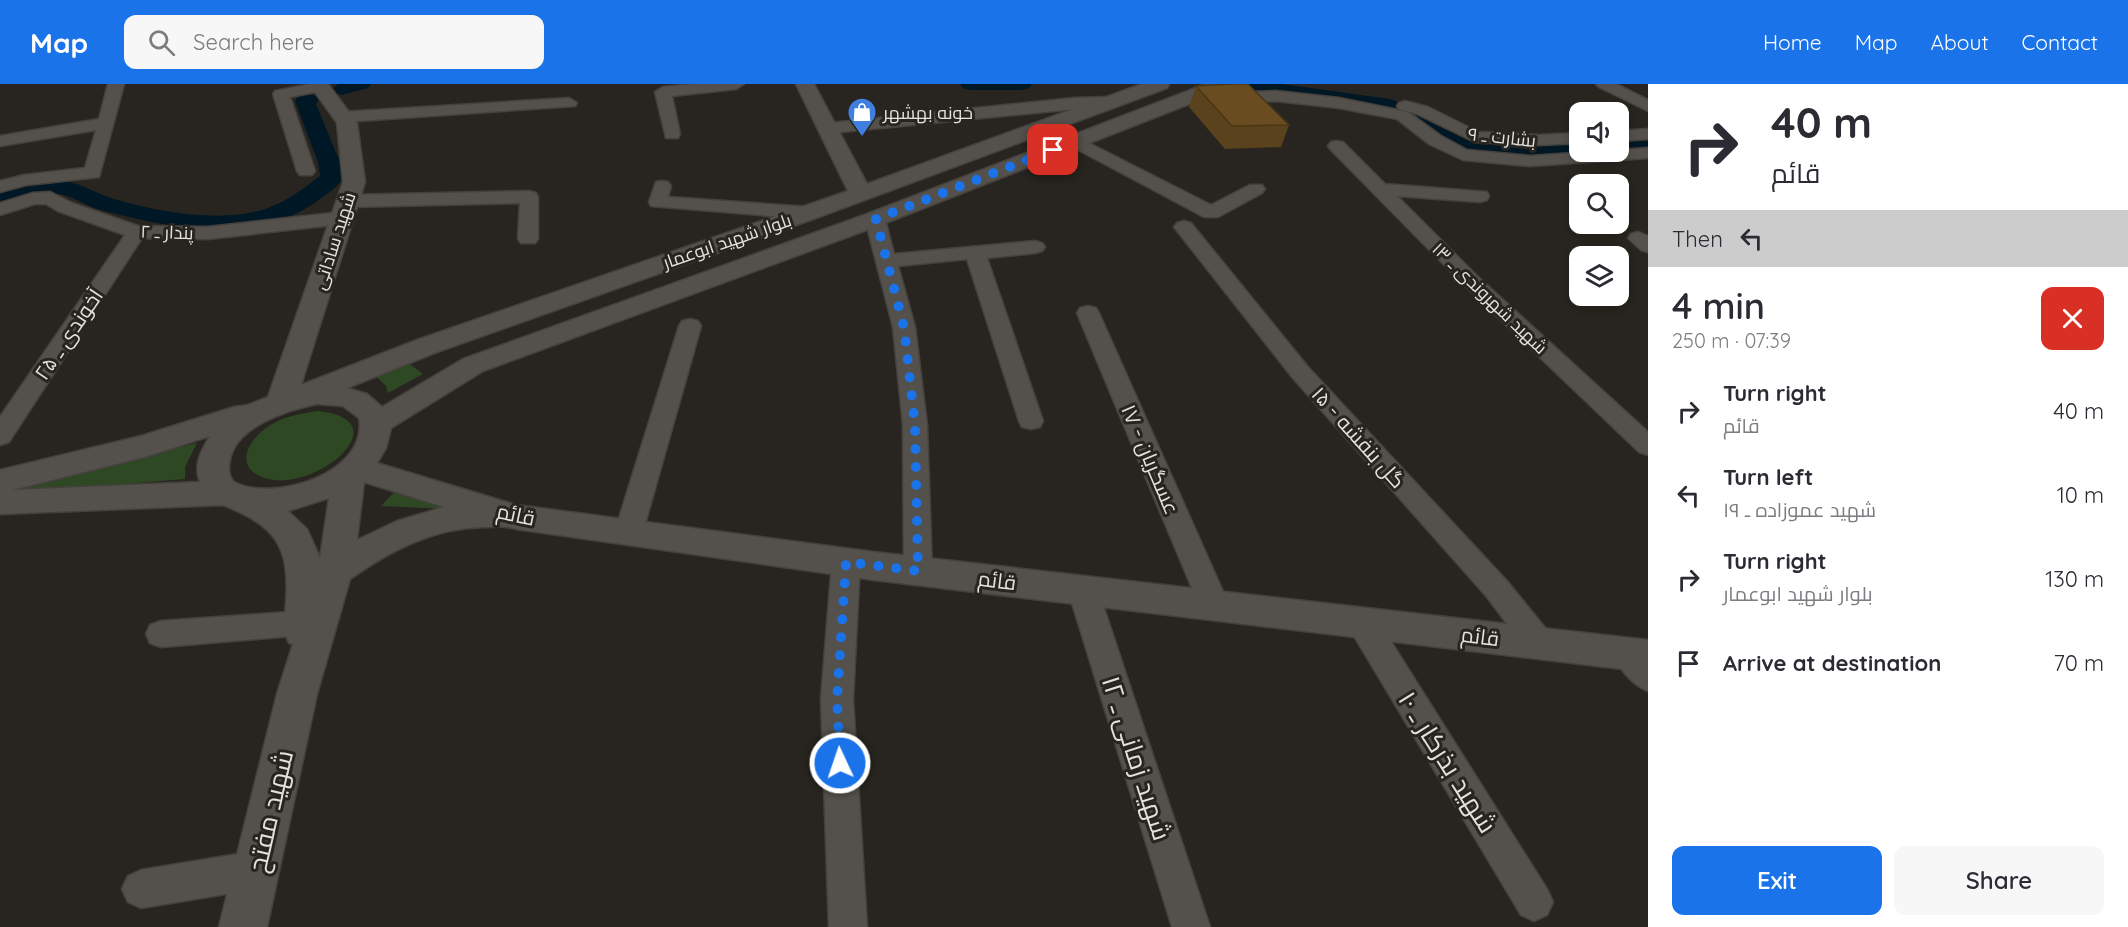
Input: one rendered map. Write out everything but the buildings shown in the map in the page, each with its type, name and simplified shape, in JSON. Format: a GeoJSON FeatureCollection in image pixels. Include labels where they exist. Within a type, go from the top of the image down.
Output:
{"type":"FeatureCollection","features":[{"type":"Feature","properties":{"kind":"street"},"geometry":{"type":"LineString","coordinates":[[0,187],[24,180],[93,173],[116,84]]}},
{"type":"Feature","properties":{"kind":"street"},"geometry":{"type":"LineString","coordinates":[[672,134],[663,92],[736,84]]}},
{"type":"Feature","properties":{"kind":"street"},"geometry":{"type":"LineString","coordinates":[[804,84],[830,128],[861,194]]}},
{"type":"Feature","properties":{"kind":"street","name":"بلوار شهید ابوعمار"},"geometry":{"type":"LineString","coordinates":[[281,402],[427,346],[808,213],[1160,84]]}},
{"type":"Feature","properties":{"kind":"street","name":"بلوار شهید ابوعمار"},"geometry":{"type":"LineString","coordinates":[[377,423],[463,369],[876,219],[1223,84]]}},
{"type":"Feature","properties":{"kind":"street"},"geometry":{"type":"LineString","coordinates":[[1295,84],[1390,101],[1422,110],[1475,137],[1539,140],[1569,139]]}},
{"type":"Feature","properties":{"kind":"street"},"geometry":{"type":"LineString","coordinates":[[1604,84],[1648,106]]}},
{"type":"Feature","properties":{"kind":"street"},"geometry":{"type":"LineString","coordinates":[[306,171],[281,94],[319,86]]}},
{"type":"Feature","properties":{"kind":"street","name":"شهید ساداتی"},"geometry":{"type":"LineString","coordinates":[[281,402],[354,182],[347,123],[319,86]]}},
{"type":"Feature","properties":{"kind":"street","name":"بشارت ـ ۹"},"geometry":{"type":"LineString","coordinates":[[1185,99],[1276,96],[1339,103],[1402,115],[1435,140],[1463,155],[1530,161],[1648,153]]}},
{"type":"Feature","properties":{"kind":"street"},"geometry":{"type":"LineString","coordinates":[[830,128],[1074,103],[1110,102]]}},
{"type":"Feature","properties":{"kind":"street"},"geometry":{"type":"LineString","coordinates":[[343,117],[544,113],[569,103]]}},
{"type":"Feature","properties":{"kind":"street"},"geometry":{"type":"LineString","coordinates":[[0,141],[106,123]]}},
{"type":"Feature","properties":{"kind":"street"},"geometry":{"type":"LineString","coordinates":[[1629,135],[1648,134]]}},
{"type":"Feature","properties":{"kind":"street"},"geometry":{"type":"LineString","coordinates":[[1075,141],[1211,213],[1256,189]]}},
{"type":"Feature","properties":{"kind":"street","name":"شهید شهروندی ـ ۱۳"},"geometry":{"type":"LineString","coordinates":[[1336,146],[1468,279],[1648,446]]}},
{"type":"Feature","properties":{"kind":"street"},"geometry":{"type":"LineString","coordinates":[[662,186],[658,202],[808,213]]}},
{"type":"Feature","properties":{"kind":"street"},"geometry":{"type":"LineString","coordinates":[[1380,189],[1480,196]]}},
{"type":"Feature","properties":{"kind":"street","name":"پندار ـ ۲"},"geometry":{"type":"LineString","coordinates":[[0,209],[33,199],[50,198],[65,207],[136,232],[208,233],[345,210],[529,197],[528,239]]}},
{"type":"Feature","properties":{"kind":"street"},"geometry":{"type":"LineString","coordinates":[[876,219],[904,327],[915,425],[918,571]]}},
{"type":"Feature","properties":{"kind":"street","name":"گل بنفشه - ۱۵"},"geometry":{"type":"LineString","coordinates":[[1184,227],[1300,372],[1497,589],[1539,643]]}},
{"type":"Feature","properties":{"kind":"street","name":"آخوندی ـ ۲۵"},"geometry":{"type":"LineString","coordinates":[[0,436],[136,232]]}},
{"type":"Feature","properties":{"kind":"street"},"geometry":{"type":"LineString","coordinates":[[886,261],[1035,247]]}},
{"type":"Feature","properties":{"kind":"street"},"geometry":{"type":"LineString","coordinates":[[975,253],[1031,421]]}},
{"type":"Feature","properties":{"kind":"street","name":"عسگریان - ۱۷"},"geometry":{"type":"LineString","coordinates":[[1088,312],[1214,605]]}},
{"type":"Feature","properties":{"kind":"street"},"geometry":{"type":"LineString","coordinates":[[629,531],[690,326]]}},
{"type":"Feature","properties":{"kind":"street"},"geometry":{"type":"LineString","coordinates":[[427,346],[424,357],[430,365],[445,370],[463,369]]}},
{"type":"Feature","properties":{"kind":"street"},"geometry":{"type":"LineString","coordinates":[[0,481],[145,446],[281,402],[317,395],[339,396],[357,401],[370,410],[377,423],[375,439],[366,456],[351,470],[326,487],[298,497],[271,501],[235,496],[0,502]]}},
{"type":"Feature","properties":{"kind":"street"},"geometry":{"type":"LineString","coordinates":[[281,402],[247,418],[229,433],[216,449],[211,466],[214,481],[235,496],[288,526],[303,551],[306,578],[297,694]]}},
{"type":"Feature","properties":{"kind":"street"},"geometry":{"type":"LineString","coordinates":[[297,694],[335,571],[351,470]]}},
{"type":"Feature","properties":{"kind":"street","name":"قائم"},"geometry":{"type":"LineString","coordinates":[[351,470],[516,517],[918,571],[1539,643],[1641,662]]}},
{"type":"Feature","properties":{"kind":"street"},"geometry":{"type":"LineString","coordinates":[[335,571],[362,552],[393,536],[424,524],[456,517],[487,515],[516,517]]}},
{"type":"Feature","properties":{"kind":"street"},"geometry":{"type":"LineString","coordinates":[[846,562],[837,699],[849,927]]}},
{"type":"Feature","properties":{"kind":"street","name":"شهید زمانی ـ ۱۲"},"geometry":{"type":"LineString","coordinates":[[1083,590],[1191,927]]}},
{"type":"Feature","properties":{"kind":"street","name":"شهید بذرکار ـ ۱۰"},"geometry":{"type":"LineString","coordinates":[[1362,622],[1534,902]]}},
{"type":"Feature","properties":{"kind":"street"},"geometry":{"type":"LineString","coordinates":[[161,634],[303,624]]}},
{"type":"Feature","properties":{"kind":"street","name":"شهید مفتح"},"geometry":{"type":"LineString","coordinates":[[243,927],[297,694]]}},
{"type":"Feature","properties":{"kind":"street"},"geometry":{"type":"LineString","coordinates":[[141,889],[256,870]]}},
{"type":"Feature","properties":{"kind":"green space"},"geometry":{"type":"Polygon","coordinates":[[[406,361],[423,374],[388,393],[386,386],[375,375],[406,361]]]}},
{"type":"Feature","properties":{"kind":"green space"},"geometry":{"type":"Polygon","coordinates":[[[317,411],[341,417],[352,426],[353,438],[345,451],[314,473],[294,479],[275,480],[254,473],[246,460],[247,452],[257,436],[272,424],[284,419],[317,411]]]}},
{"type":"Feature","properties":{"kind":"green space"},"geometry":{"type":"Polygon","coordinates":[[[197,443],[185,467],[185,479],[0,494],[0,490],[197,443]]]}},
{"type":"Feature","properties":{"kind":"green space"},"geometry":{"type":"Polygon","coordinates":[[[398,488],[496,511],[381,506],[398,488]]]}},
{"type":"Feature","properties":{"kind":"waterway"},"geometry":{"type":"LineString","coordinates":[[342,89],[361,84]]}},
{"type":"Feature","properties":{"kind":"waterway"},"geometry":{"type":"LineString","coordinates":[[970,84],[1022,84]]}},
{"type":"Feature","properties":{"kind":"waterway"},"geometry":{"type":"LineString","coordinates":[[1252,86],[1390,105],[1458,142],[1481,149],[1524,151],[1569,147]]}},
{"type":"Feature","properties":{"kind":"waterway"},"geometry":{"type":"LineString","coordinates":[[0,200],[36,189],[58,187],[106,204],[177,219],[226,222],[250,220],[273,214],[300,202],[332,178],[329,162],[305,101],[309,100]]}},
{"type":"Feature","properties":{"kind":"waterway"},"geometry":{"type":"LineString","coordinates":[[1629,143],[1648,142]]}},
{"type":"Feature","properties":{"kind":"place","name":"خونه بهشهر"},"geometry":{"type":"Point","coordinates":[862,138]}},
{"type":"Feature","properties":{"kind":"route"},"geometry":{"type":"LineString","coordinates":[[840,763],[837,699],[846,562],[918,571],[915,425],[904,327],[876,219],[1053,150]]}}]}
